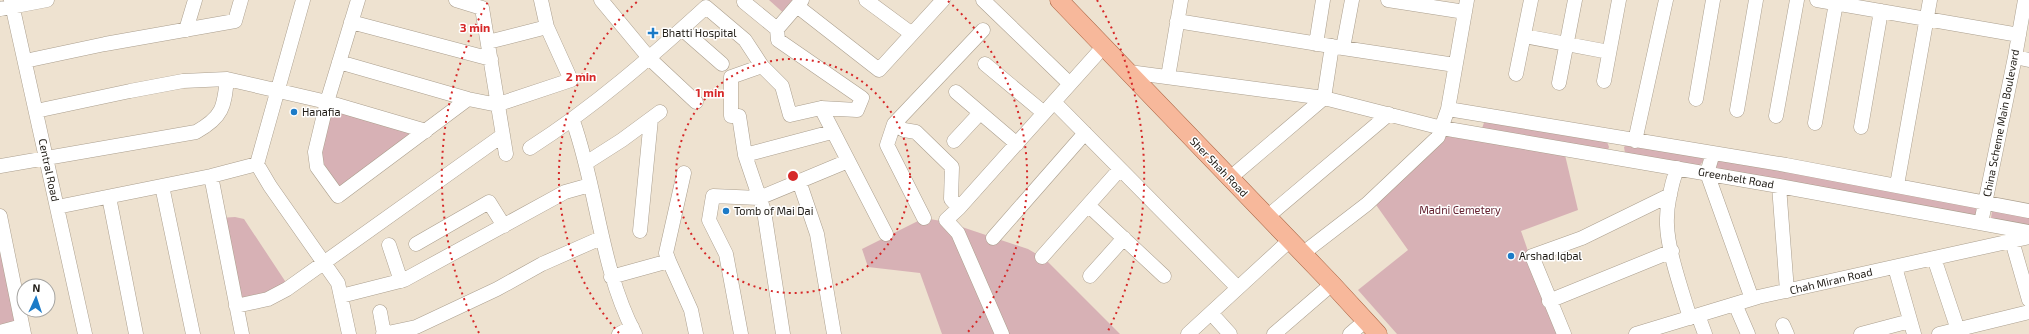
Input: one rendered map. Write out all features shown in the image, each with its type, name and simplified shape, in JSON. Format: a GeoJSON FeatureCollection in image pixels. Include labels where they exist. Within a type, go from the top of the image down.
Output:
{"type":"FeatureCollection","features":[{"type":"Feature","properties":{"kind":"main road","name":"Sher Shah Road"},"geometry":{"type":"LineString","coordinates":[[1059,0],[1289,241],[1332,284],[1378,334]]}},
{"type":"Feature","properties":{"kind":"street"},"geometry":{"type":"LineString","coordinates":[[8,5],[47,0]]}},
{"type":"Feature","properties":{"kind":"street"},"geometry":{"type":"LineString","coordinates":[[186,30],[195,0]]}},
{"type":"Feature","properties":{"kind":"street"},"geometry":{"type":"LineString","coordinates":[[25,61],[105,44],[235,21],[242,0]]}},
{"type":"Feature","properties":{"kind":"street"},"geometry":{"type":"LineString","coordinates":[[303,0],[257,164],[270,186],[338,283],[349,334]]}},
{"type":"Feature","properties":{"kind":"street"},"geometry":{"type":"LineString","coordinates":[[358,0],[327,102],[315,152],[317,167],[338,196],[468,99]]}},
{"type":"Feature","properties":{"kind":"street"},"geometry":{"type":"LineString","coordinates":[[456,0],[482,8],[490,59],[500,104],[506,154]]}},
{"type":"Feature","properties":{"kind":"street"},"geometry":{"type":"LineString","coordinates":[[339,62],[468,99],[500,104],[571,80],[547,27],[541,0]]}},
{"type":"Feature","properties":{"kind":"street"},"geometry":{"type":"LineString","coordinates":[[601,0],[650,58],[696,102]]}},
{"type":"Feature","properties":{"kind":"street"},"geometry":{"type":"LineString","coordinates":[[866,0],[912,34]]}},
{"type":"Feature","properties":{"kind":"street"},"geometry":{"type":"LineString","coordinates":[[777,29],[800,3],[879,70],[943,0]]}},
{"type":"Feature","properties":{"kind":"street"},"geometry":{"type":"LineString","coordinates":[[983,0],[1070,84]]}},
{"type":"Feature","properties":{"kind":"street"},"geometry":{"type":"LineString","coordinates":[[1168,77],[1181,0]]}},
{"type":"Feature","properties":{"kind":"street"},"geometry":{"type":"LineString","coordinates":[[1316,44],[1323,0]]}},
{"type":"Feature","properties":{"kind":"street"},"geometry":{"type":"LineString","coordinates":[[1230,178],[1324,98],[1352,0]]}},
{"type":"Feature","properties":{"kind":"street"},"geometry":{"type":"LineString","coordinates":[[1516,74],[1532,0]]}},
{"type":"Feature","properties":{"kind":"street"},"geometry":{"type":"LineString","coordinates":[[1559,83],[1575,0]]}},
{"type":"Feature","properties":{"kind":"street"},"geometry":{"type":"LineString","coordinates":[[1604,81],[1619,0]]}},
{"type":"Feature","properties":{"kind":"street"},"geometry":{"type":"LineString","coordinates":[[1635,141],[1666,0]]}},
{"type":"Feature","properties":{"kind":"street"},"geometry":{"type":"LineString","coordinates":[[1696,99],[1713,0]]}},
{"type":"Feature","properties":{"kind":"street"},"geometry":{"type":"LineString","coordinates":[[1737,110],[1756,0]]}},
{"type":"Feature","properties":{"kind":"street"},"geometry":{"type":"LineString","coordinates":[[1776,116],[1797,0]]}},
{"type":"Feature","properties":{"kind":"street"},"geometry":{"type":"LineString","coordinates":[[1817,0],[2019,35]]}},
{"type":"Feature","properties":{"kind":"street"},"geometry":{"type":"LineString","coordinates":[[1897,185],[1930,0]]}},
{"type":"Feature","properties":{"kind":"street","name":"China Scheme Main Boulevard"},"geometry":{"type":"LineString","coordinates":[[1981,223],[2022,58],[2019,35],[2025,0]]}},
{"type":"Feature","properties":{"kind":"street"},"geometry":{"type":"LineString","coordinates":[[1302,254],[1367,204],[1438,137],[1442,128],[1448,109],[1466,6],[1396,1]]}},
{"type":"Feature","properties":{"kind":"street"},"geometry":{"type":"LineString","coordinates":[[530,148],[573,121],[650,58],[706,7],[745,40],[762,66],[782,86],[790,115],[821,108],[857,110],[862,98],[778,40],[777,29],[744,2]]}},
{"type":"Feature","properties":{"kind":"street"},"geometry":{"type":"LineString","coordinates":[[1815,123],[1836,3]]}},
{"type":"Feature","properties":{"kind":"street","name":"Central Road"},"geometry":{"type":"LineString","coordinates":[[8,5],[25,61],[85,334]]}},
{"type":"Feature","properties":{"kind":"street"},"geometry":{"type":"LineString","coordinates":[[1861,127],[1881,11]]}},
{"type":"Feature","properties":{"kind":"street"},"geometry":{"type":"LineString","coordinates":[[1178,21],[1455,65]]}},
{"type":"Feature","properties":{"kind":"street"},"geometry":{"type":"LineString","coordinates":[[351,22],[490,59]]}},
{"type":"Feature","properties":{"kind":"street"},"geometry":{"type":"LineString","coordinates":[[488,42],[547,27]]}},
{"type":"Feature","properties":{"kind":"street"},"geometry":{"type":"LineString","coordinates":[[682,29],[722,64]]}},
{"type":"Feature","properties":{"kind":"street"},"geometry":{"type":"LineString","coordinates":[[924,218],[887,145],[894,124],[983,30]]}},
{"type":"Feature","properties":{"kind":"street"},"geometry":{"type":"LineString","coordinates":[[1524,36],[1609,52]]}},
{"type":"Feature","properties":{"kind":"street"},"geometry":{"type":"LineString","coordinates":[[1002,334],[958,233],[946,220],[959,208],[1104,46]]}},
{"type":"Feature","properties":{"kind":"street"},"geometry":{"type":"LineString","coordinates":[[985,64],[1044,113]]}},
{"type":"Feature","properties":{"kind":"street"},"geometry":{"type":"LineString","coordinates":[[762,66],[730,77],[731,116],[738,116],[745,155],[764,211],[783,334]]}},
{"type":"Feature","properties":{"kind":"street","name":"Greenbelt Road"},"geometry":{"type":"LineString","coordinates":[[1129,72],[1324,98],[1442,128],[1707,173],[2029,232]]}},
{"type":"Feature","properties":{"kind":"street"},"geometry":{"type":"LineString","coordinates":[[0,166],[196,132],[208,125],[223,108],[227,79]]}},
{"type":"Feature","properties":{"kind":"street"},"geometry":{"type":"LineString","coordinates":[[36,112],[130,91],[175,83],[227,79],[327,102],[426,131]]}},
{"type":"Feature","properties":{"kind":"street"},"geometry":{"type":"LineString","coordinates":[[956,92],[1017,144]]}},
{"type":"Feature","properties":{"kind":"street"},"geometry":{"type":"LineString","coordinates":[[1054,102],[1238,288]]}},
{"type":"Feature","properties":{"kind":"street"},"geometry":{"type":"LineString","coordinates":[[821,108],[886,234]]}},
{"type":"Feature","properties":{"kind":"street","name":"Greenbelt Road"},"geometry":{"type":"LineString","coordinates":[[1448,109],[1897,185],[2029,211]]}},
{"type":"Feature","properties":{"kind":"street"},"geometry":{"type":"LineString","coordinates":[[954,141],[980,113]]}},
{"type":"Feature","properties":{"kind":"street"},"geometry":{"type":"LineString","coordinates":[[1267,217],[1389,114]]}},
{"type":"Feature","properties":{"kind":"street"},"geometry":{"type":"LineString","coordinates":[[586,163],[655,115],[640,231]]}},
{"type":"Feature","properties":{"kind":"street"},"geometry":{"type":"LineString","coordinates":[[573,121],[586,163],[601,238],[611,277],[634,331],[619,334]]}},
{"type":"Feature","properties":{"kind":"street"},"geometry":{"type":"LineString","coordinates":[[894,124],[904,130],[916,132],[952,167],[951,199],[959,208]]}},
{"type":"Feature","properties":{"kind":"street"},"geometry":{"type":"LineString","coordinates":[[745,155],[828,133]]}},
{"type":"Feature","properties":{"kind":"street"},"geometry":{"type":"LineString","coordinates":[[993,238],[1085,133]]}},
{"type":"Feature","properties":{"kind":"street"},"geometry":{"type":"LineString","coordinates":[[236,306],[268,299],[324,263],[503,136]]}},
{"type":"Feature","properties":{"kind":"street"},"geometry":{"type":"LineString","coordinates":[[1615,158],[1618,138]]}},
{"type":"Feature","properties":{"kind":"street"},"geometry":{"type":"LineString","coordinates":[[1713,153],[1707,173],[1752,299]]}},
{"type":"Feature","properties":{"kind":"street"},"geometry":{"type":"LineString","coordinates":[[741,334],[726,254],[709,220],[713,196],[759,198],[848,161]]}},
{"type":"Feature","properties":{"kind":"street"},"geometry":{"type":"LineString","coordinates":[[57,207],[211,176],[257,164]]}},
{"type":"Feature","properties":{"kind":"street"},"geometry":{"type":"LineString","coordinates":[[1676,168],[1670,195],[1667,225],[1672,251],[1694,316],[1705,334]]}},
{"type":"Feature","properties":{"kind":"street"},"geometry":{"type":"LineString","coordinates":[[1042,257],[1120,169]]}},
{"type":"Feature","properties":{"kind":"street"},"geometry":{"type":"LineString","coordinates":[[684,173],[666,253],[691,310],[696,334]]}},
{"type":"Feature","properties":{"kind":"street"},"geometry":{"type":"LineString","coordinates":[[211,176],[242,334]]}},
{"type":"Feature","properties":{"kind":"street"},"geometry":{"type":"LineString","coordinates":[[799,181],[817,234],[834,334]]}},
{"type":"Feature","properties":{"kind":"street"},"geometry":{"type":"LineString","coordinates":[[341,296],[401,281],[565,192],[590,185]]}},
{"type":"Feature","properties":{"kind":"street"},"geometry":{"type":"LineString","coordinates":[[162,186],[193,334]]}},
{"type":"Feature","properties":{"kind":"street"},"geometry":{"type":"LineString","coordinates":[[1780,186],[1787,291]]}},
{"type":"Feature","properties":{"kind":"street"},"geometry":{"type":"LineString","coordinates":[[1564,334],[1549,301],[1532,256],[1582,238],[1670,195]]}},
{"type":"Feature","properties":{"kind":"street"},"geometry":{"type":"LineString","coordinates":[[109,197],[136,334]]}},
{"type":"Feature","properties":{"kind":"street"},"geometry":{"type":"LineString","coordinates":[[416,244],[489,202],[504,226]]}},
{"type":"Feature","properties":{"kind":"street"},"geometry":{"type":"LineString","coordinates":[[1088,205],[1164,276]]}},
{"type":"Feature","properties":{"kind":"street"},"geometry":{"type":"LineString","coordinates":[[0,216],[3,242],[23,330],[0,332]]}},
{"type":"Feature","properties":{"kind":"street","name":"Chah Miran Road"},"geometry":{"type":"LineString","coordinates":[[1641,333],[1752,299],[2029,237]]}},
{"type":"Feature","properties":{"kind":"street"},"geometry":{"type":"LineString","coordinates":[[380,312],[384,334],[416,328],[491,292],[542,264],[601,238]]}},
{"type":"Feature","properties":{"kind":"street"},"geometry":{"type":"LineString","coordinates":[[1090,276],[1124,238]]}},
{"type":"Feature","properties":{"kind":"street"},"geometry":{"type":"LineString","coordinates":[[1188,334],[1289,241]]}},
{"type":"Feature","properties":{"kind":"street"},"geometry":{"type":"LineString","coordinates":[[2012,241],[2029,300]]}},
{"type":"Feature","properties":{"kind":"street"},"geometry":{"type":"LineString","coordinates":[[389,245],[401,281]]}},
{"type":"Feature","properties":{"kind":"street"},"geometry":{"type":"LineString","coordinates":[[1549,301],[1672,251]]}},
{"type":"Feature","properties":{"kind":"street"},"geometry":{"type":"LineString","coordinates":[[1934,258],[1958,330]]}},
{"type":"Feature","properties":{"kind":"street"},"geometry":{"type":"LineString","coordinates":[[611,277],[669,261]]}},
{"type":"Feature","properties":{"kind":"street"},"geometry":{"type":"LineString","coordinates":[[1862,334],[1912,328],[1895,267]]}},
{"type":"Feature","properties":{"kind":"street"},"geometry":{"type":"LineString","coordinates":[[1274,334],[1332,284]]}},
{"type":"Feature","properties":{"kind":"street"},"geometry":{"type":"LineString","coordinates":[[1735,304],[1748,334]]}},
{"type":"Feature","properties":{"kind":"street"},"geometry":{"type":"LineString","coordinates":[[1939,334],[2029,312]]}},
{"type":"Feature","properties":{"kind":"street"},"geometry":{"type":"LineString","coordinates":[[1211,313],[1230,334]]}},
{"type":"Feature","properties":{"kind":"street"},"geometry":{"type":"LineString","coordinates":[[1350,334],[1365,320]]}},
{"type":"Feature","properties":{"kind":"green space"},"geometry":{"type":"Polygon","coordinates":[[[769,0],[802,0],[788,17],[769,0]]]}},
{"type":"Feature","properties":{"kind":"green space"},"geometry":{"type":"Polygon","coordinates":[[[327,102],[426,131],[341,194],[317,167],[327,102]]]}},
{"type":"Feature","properties":{"kind":"green space"},"geometry":{"type":"Polygon","coordinates":[[[1485,120],[1606,139],[1609,147],[1608,150],[1481,131],[1485,120]]]}},
{"type":"Feature","properties":{"kind":"green space","name":"Madni Cemetery"},"geometry":{"type":"Polygon","coordinates":[[[1445,136],[1565,155],[1578,210],[1521,231],[1557,334],[1397,334],[1358,290],[1408,250],[1374,202],[1445,136]]]}},
{"type":"Feature","properties":{"kind":"green space"},"geometry":{"type":"Polygon","coordinates":[[[1627,144],[1703,157],[1703,161],[1698,168],[1625,153],[1624,147],[1627,144]]]}},
{"type":"Feature","properties":{"kind":"green space"},"geometry":{"type":"Polygon","coordinates":[[[1719,160],[1894,188],[1976,207],[1976,215],[1972,219],[1715,172],[1716,164],[1719,160]]]}},
{"type":"Feature","properties":{"kind":"green space"},"geometry":{"type":"Polygon","coordinates":[[[1992,211],[2029,215],[2029,229],[1991,218],[1992,211]]]}},
{"type":"Feature","properties":{"kind":"green space"},"geometry":{"type":"Polygon","coordinates":[[[235,217],[244,219],[289,287],[236,306],[219,218],[235,217]]]}},
{"type":"Feature","properties":{"kind":"green space"},"geometry":{"type":"Polygon","coordinates":[[[924,218],[947,222],[1028,249],[1045,259],[1120,334],[942,334],[920,273],[868,267],[862,249],[924,218]]]}},
{"type":"Feature","properties":{"kind":"green space"},"geometry":{"type":"Polygon","coordinates":[[[0,243],[16,303],[16,318],[20,318],[22,326],[0,332],[0,243]]]}},
{"type":"Feature","properties":{"kind":"place","name":"Bhatti Hospital"},"geometry":{"type":"Point","coordinates":[653,33]}},
{"type":"Feature","properties":{"kind":"place","name":"Hanafia"},"geometry":{"type":"Point","coordinates":[294,112]}},
{"type":"Feature","properties":{"kind":"place","name":"Tomb of Mai Dai"},"geometry":{"type":"Point","coordinates":[726,211]}},
{"type":"Feature","properties":{"kind":"place","name":"Arshad Iqbal"},"geometry":{"type":"Point","coordinates":[1511,256]}}]}
